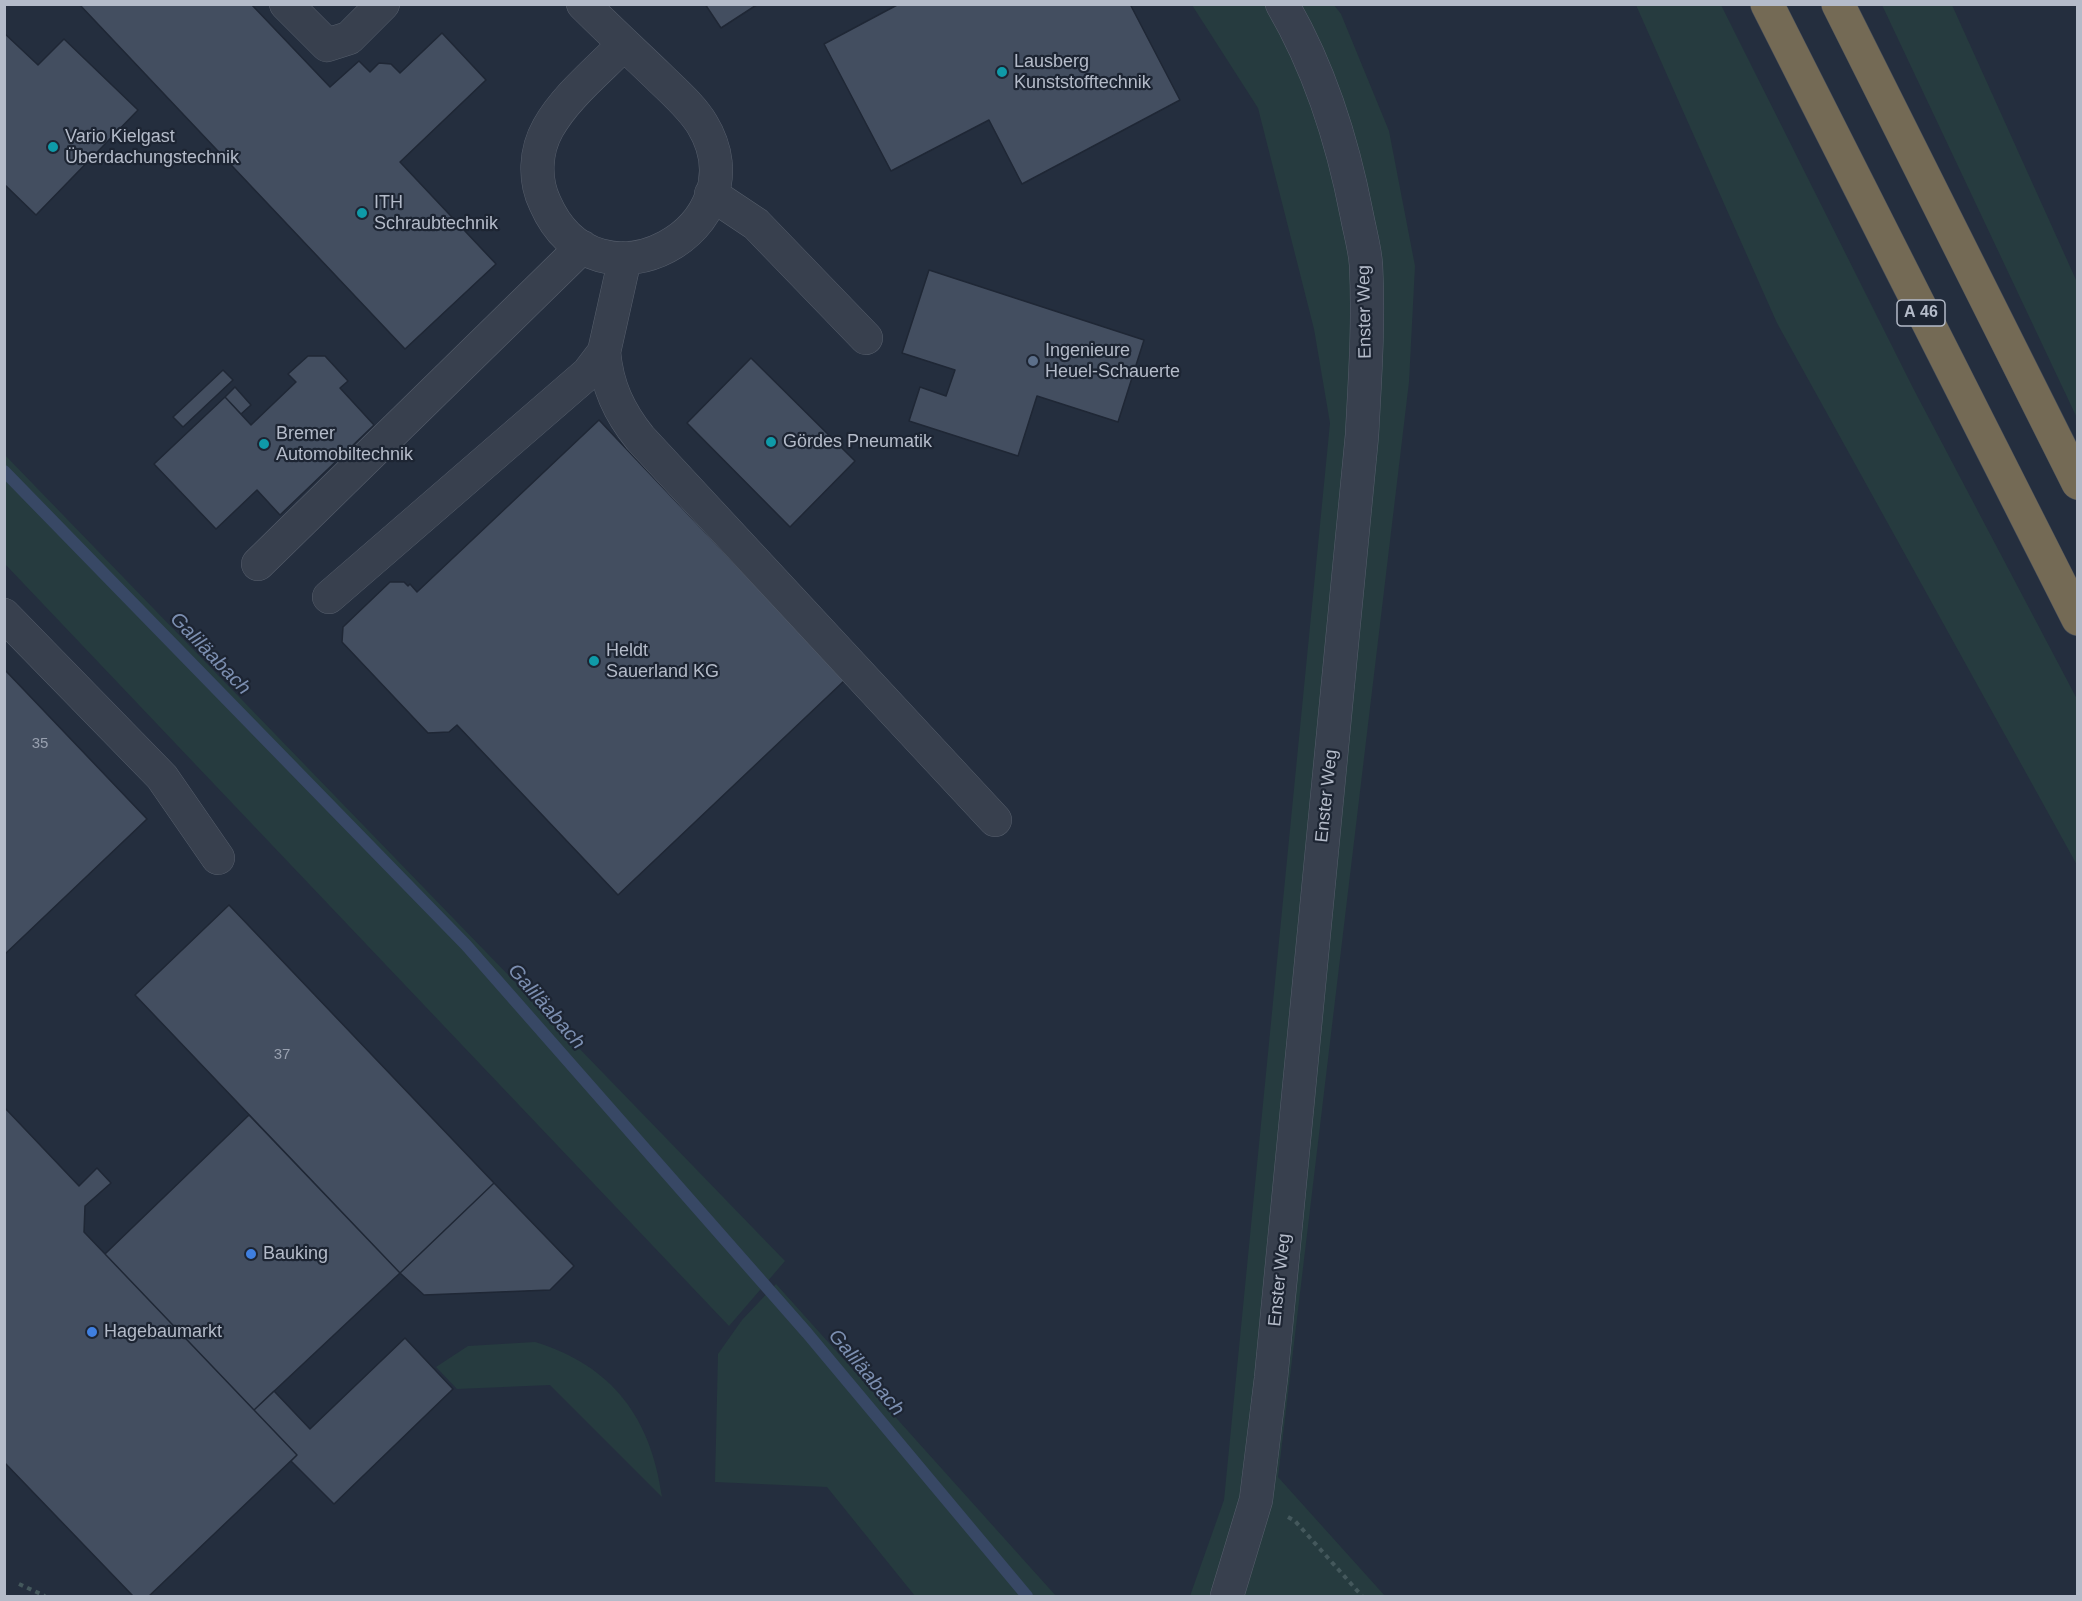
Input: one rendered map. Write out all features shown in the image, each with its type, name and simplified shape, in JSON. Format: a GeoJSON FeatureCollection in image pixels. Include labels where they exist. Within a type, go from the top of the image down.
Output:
{"type":"FeatureCollection","features":[{"type":"Feature","properties":{"kind":"highway","name":"A 46"},"geometry":{"type":"LineString","coordinates":[[1767,4],[2078,619]]}},
{"type":"Feature","properties":{"kind":"highway"},"geometry":{"type":"LineString","coordinates":[[1838,4],[2078,483]]}},
{"type":"Feature","properties":{"kind":"street"},"geometry":{"type":"LineString","coordinates":[[286,4],[327,45],[350,38],[383,4]]}},
{"type":"Feature","properties":{"kind":"street"},"geometry":{"type":"LineString","coordinates":[[583,4],[688,106],[703,124],[712,147],[715,171],[711,194],[702,217],[686,235],[668,248],[648,256],[625,258],[603,256],[582,247],[564,233],[550,216],[537,173],[539,151],[547,130],[559,111],[624,44]]}},
{"type":"Feature","properties":{"kind":"street","name":"Enster Weg"},"geometry":{"type":"LineString","coordinates":[[1227,1596],[1256,1500],[1272,1366],[1360,459],[1368,341],[1366,262],[1352,188],[1336,130],[1315,74],[1282,4]]}},
{"type":"Feature","properties":{"kind":"street"},"geometry":{"type":"LineString","coordinates":[[711,194],[756,224],[866,338]]}},
{"type":"Feature","properties":{"kind":"street"},"geometry":{"type":"LineString","coordinates":[[258,564],[582,247]]}},
{"type":"Feature","properties":{"kind":"street"},"geometry":{"type":"LineString","coordinates":[[625,258],[604,352],[608,383],[624,418],[995,820]]}},
{"type":"Feature","properties":{"kind":"street"},"geometry":{"type":"LineString","coordinates":[[329,597],[588,373],[604,352]]}},
{"type":"Feature","properties":{"kind":"street"},"geometry":{"type":"LineString","coordinates":[[4,615],[162,777],[218,858]]}},
{"type":"Feature","properties":{"kind":"path"},"geometry":{"type":"LineString","coordinates":[[1256,1500],[1295,1521],[1362,1596]]}},
{"type":"Feature","properties":{"kind":"path"},"geometry":{"type":"LineString","coordinates":[[19,1584],[45,1596]]}},
{"type":"Feature","properties":{"kind":"green space"},"geometry":{"type":"Polygon","coordinates":[[[1192,5],[1334,5],[1341,14],[1389,131],[1415,266],[1409,382],[1278,1477],[1385,1596],[1190,1596],[1224,1500],[1330,423],[1314,329],[1258,108],[1192,5]]]}},
{"type":"Feature","properties":{"kind":"green space"},"geometry":{"type":"Polygon","coordinates":[[[1636,5],[1721,5],[1913,388],[2077,699],[2077,865],[1777,323],[1636,5]]]}},
{"type":"Feature","properties":{"kind":"green space"},"geometry":{"type":"Polygon","coordinates":[[[1882,5],[1952,5],[2077,282],[2077,418],[1882,5]]]}},
{"type":"Feature","properties":{"kind":"green space"},"geometry":{"type":"Polygon","coordinates":[[[4,454],[785,1261],[729,1326],[5,564],[4,454]]]}},
{"type":"Feature","properties":{"kind":"green space"},"geometry":{"type":"Polygon","coordinates":[[[776,1284],[1056,1596],[915,1596],[827,1487],[715,1482],[718,1354],[742,1320],[776,1284]]]}},
{"type":"Feature","properties":{"kind":"green space"},"geometry":{"type":"Polygon","coordinates":[[[535,1342],[562,1352],[586,1365],[607,1381],[624,1399],[638,1420],[648,1443],[657,1469],[662,1497],[550,1385],[457,1389],[436,1367],[468,1346],[535,1342]]]}},
{"type":"Feature","properties":{"kind":"building","name":"ITH Schraubtechnik"},"geometry":{"type":"Polygon","coordinates":[[[79,4],[251,4],[330,87],[359,61],[370,72],[379,63],[391,64],[400,73],[442,33],[486,80],[400,162],[496,264],[405,349],[79,4]]]}},
{"type":"Feature","properties":{"kind":"building"},"geometry":{"type":"Polygon","coordinates":[[[705,4],[758,4],[721,28],[705,4]]]}},
{"type":"Feature","properties":{"kind":"building","name":"Lausberg Kunststofftechnik"},"geometry":{"type":"Polygon","coordinates":[[[899,4],[1130,4],[1180,100],[1022,184],[989,120],[891,171],[824,44],[899,4]]]}},
{"type":"Feature","properties":{"kind":"building","name":"Vario Kielgast Überdachungstechnik"},"geometry":{"type":"Polygon","coordinates":[[[4,33],[38,65],[64,39],[138,110],[36,215],[4,184],[4,33]]]}},
{"type":"Feature","properties":{"kind":"building","name":"Ingenieure Heuel-Schauerte"},"geometry":{"type":"Polygon","coordinates":[[[929,270],[1144,340],[1118,422],[1037,396],[1018,456],[909,421],[920,387],[946,396],[955,370],[902,353],[929,270]]]}},
{"type":"Feature","properties":{"kind":"building","name":"Bremer Automobiltechnik"},"geometry":{"type":"Polygon","coordinates":[[[308,356],[325,356],[348,381],[340,388],[374,425],[280,515],[257,490],[216,529],[154,464],[225,397],[251,425],[296,382],[288,374],[308,356]]]}},
{"type":"Feature","properties":{"kind":"building","name":"Gördes Pneumatik"},"geometry":{"type":"Polygon","coordinates":[[[751,358],[855,461],[790,527],[687,423],[751,358]]]}},
{"type":"Feature","properties":{"kind":"building"},"geometry":{"type":"Polygon","coordinates":[[[223,370],[233,380],[183,427],[173,417],[223,370]]]}},
{"type":"Feature","properties":{"kind":"building"},"geometry":{"type":"Polygon","coordinates":[[[235,387],[251,405],[241,414],[225,397],[235,387]]]}},
{"type":"Feature","properties":{"kind":"building","name":"Heldt Sauerland KG"},"geometry":{"type":"Polygon","coordinates":[[[599,420],[845,680],[618,895],[457,725],[449,732],[428,733],[342,642],[343,627],[390,582],[404,582],[408,586],[410,584],[417,592],[599,420]]]}},
{"type":"Feature","properties":{"kind":"building"},"geometry":{"type":"Polygon","coordinates":[[[4,669],[147,819],[4,955],[4,669]]]}},
{"type":"Feature","properties":{"kind":"building"},"geometry":{"type":"Polygon","coordinates":[[[229,905],[494,1183],[400,1273],[135,995],[229,905]]]}},
{"type":"Feature","properties":{"kind":"building","name":"Hagebaumarkt"},"geometry":{"type":"Polygon","coordinates":[[[4,1107],[79,1186],[97,1168],[111,1183],[85,1206],[84,1232],[297,1455],[149,1596],[133,1596],[4,1462],[4,1107]]]}},
{"type":"Feature","properties":{"kind":"building"},"geometry":{"type":"Polygon","coordinates":[[[249,1115],[400,1273],[254,1410],[105,1254],[249,1115]]]}},
{"type":"Feature","properties":{"kind":"building"},"geometry":{"type":"Polygon","coordinates":[[[494,1183],[574,1266],[550,1290],[424,1295],[400,1273],[494,1183]]]}},
{"type":"Feature","properties":{"kind":"building"},"geometry":{"type":"Polygon","coordinates":[[[405,1338],[453,1389],[334,1504],[291,1461],[297,1455],[254,1410],[274,1391],[310,1429],[405,1338]]]}},
{"type":"Feature","properties":{"kind":"waterway","name":"Galiläabach"},"geometry":{"type":"LineString","coordinates":[[4,471],[466,945],[807,1333],[1027,1596]]}},
{"type":"Feature","properties":{"kind":"place","name":"Lausberg Kunststofftechnik"},"geometry":{"type":"Point","coordinates":[1002,72]}},
{"type":"Feature","properties":{"kind":"place","name":"Vario Kielgast Überdachungstechnik"},"geometry":{"type":"Point","coordinates":[53,147]}},
{"type":"Feature","properties":{"kind":"place","name":"ITH Schraubtechnik"},"geometry":{"type":"Point","coordinates":[362,213]}},
{"type":"Feature","properties":{"kind":"place","name":"Ingenieure Heuel-Schauerte"},"geometry":{"type":"Point","coordinates":[1033,361]}},
{"type":"Feature","properties":{"kind":"place","name":"Gördes Pneumatik"},"geometry":{"type":"Point","coordinates":[771,442]}},
{"type":"Feature","properties":{"kind":"place","name":"Bremer Automobiltechnik"},"geometry":{"type":"Point","coordinates":[264,444]}},
{"type":"Feature","properties":{"kind":"place","name":"Heldt Sauerland KG"},"geometry":{"type":"Point","coordinates":[594,661]}},
{"type":"Feature","properties":{"kind":"place","name":"Bauking"},"geometry":{"type":"Point","coordinates":[251,1254]}},
{"type":"Feature","properties":{"kind":"place","name":"Hagebaumarkt"},"geometry":{"type":"Point","coordinates":[92,1332]}}]}
